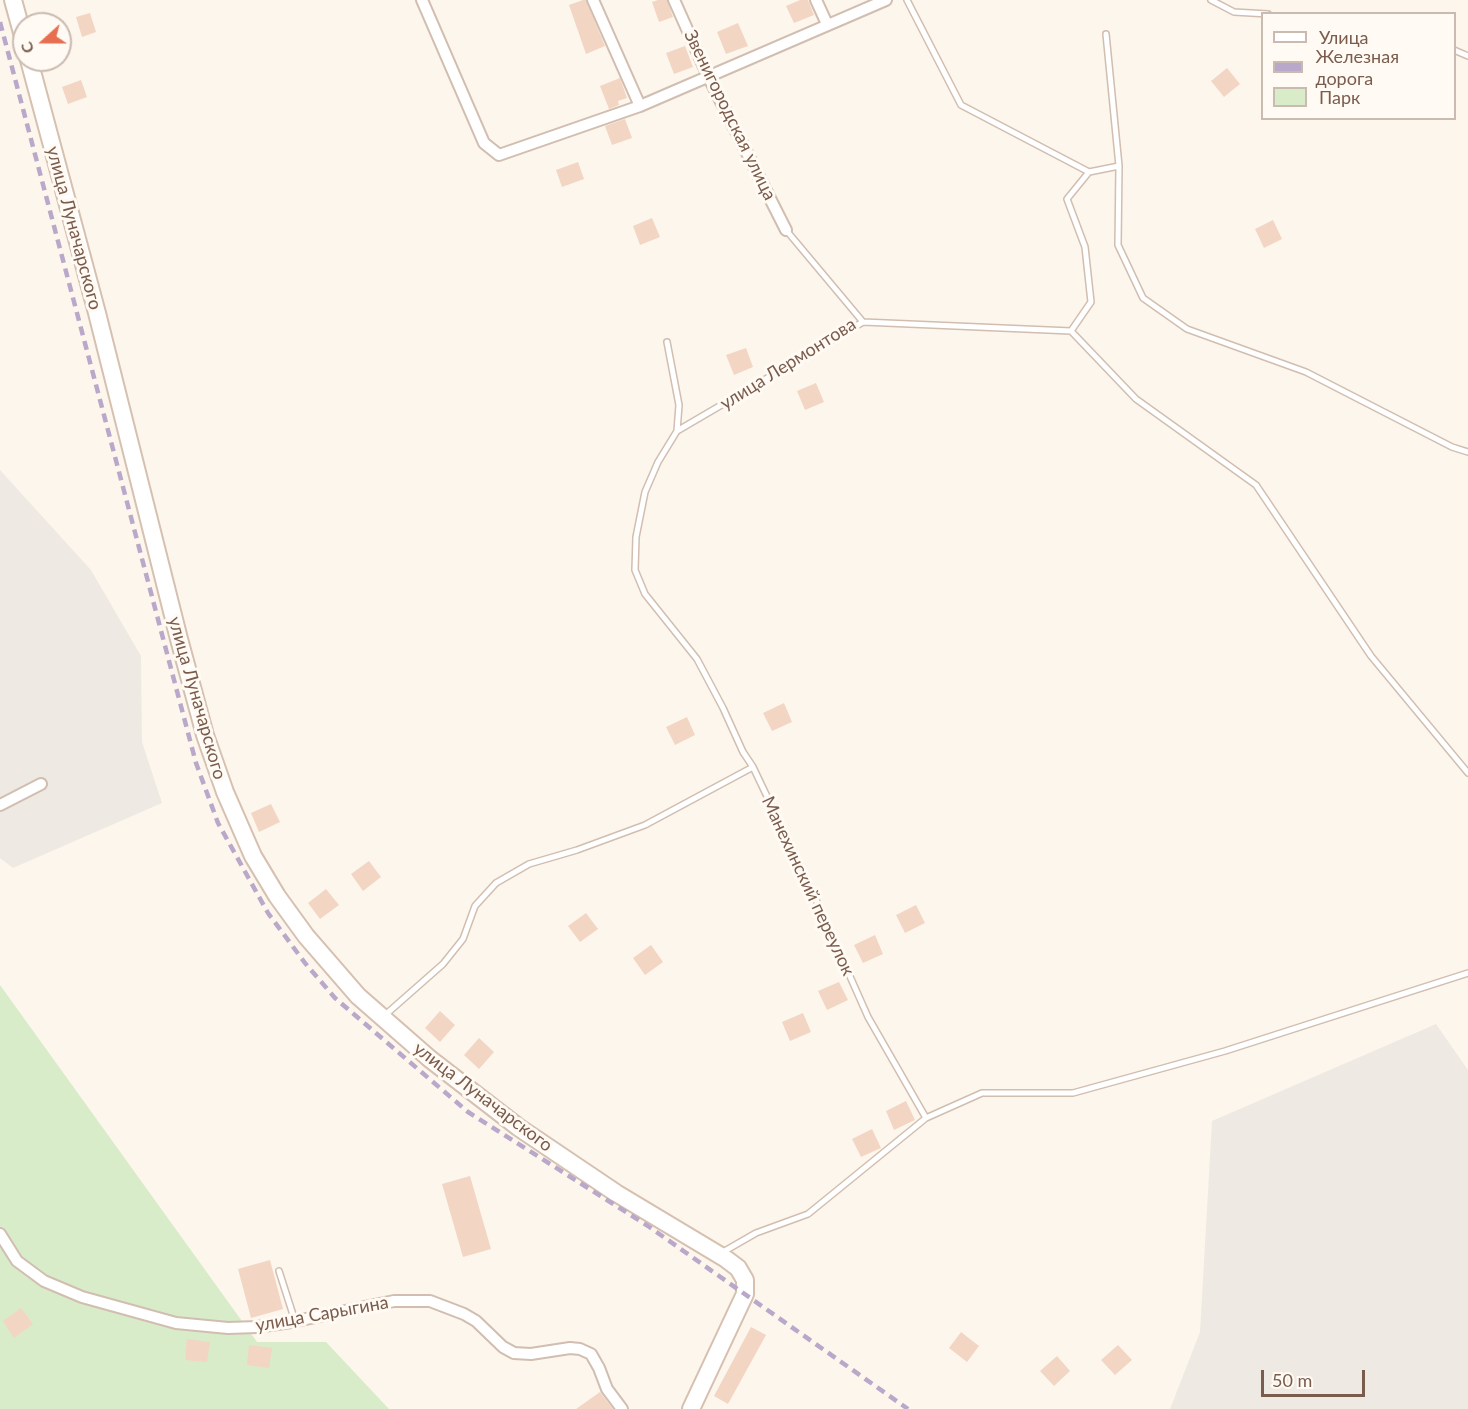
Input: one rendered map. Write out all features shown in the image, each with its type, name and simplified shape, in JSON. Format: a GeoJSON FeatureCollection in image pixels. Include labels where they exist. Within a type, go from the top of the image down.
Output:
{"type":"FeatureCollection","features":[{"type":"Feature","properties":{"kind":"main road","name":"улица Луначарского"},"geometry":{"type":"LineString","coordinates":[[32,72],[100,324],[205,735],[225,792],[253,856],[277,896],[306,936],[358,996],[430,1059],[518,1127],[616,1193],[738,1268],[745,1280],[746,1294],[691,1409]]}},
{"type":"Feature","properties":{"kind":"street"},"geometry":{"type":"LineString","coordinates":[[422,0],[484,143],[499,155],[640,106],[886,0]]}},
{"type":"Feature","properties":{"kind":"street"},"geometry":{"type":"LineString","coordinates":[[593,0],[640,106]]}},
{"type":"Feature","properties":{"kind":"street","name":"Звенигородская улица"},"geometry":{"type":"LineString","coordinates":[[675,0],[708,76],[786,230]]}},
{"type":"Feature","properties":{"kind":"street"},"geometry":{"type":"LineString","coordinates":[[816,0],[827,24]]}},
{"type":"Feature","properties":{"kind":"street"},"geometry":{"type":"LineString","coordinates":[[0,805],[41,784]]}},
{"type":"Feature","properties":{"kind":"street","name":"улица Сарыгина"},"geometry":{"type":"LineString","coordinates":[[0,1234],[17,1261],[44,1281],[82,1297],[176,1323],[228,1328],[257,1327],[394,1301],[430,1301],[464,1314],[476,1322],[502,1347],[514,1353],[531,1354],[570,1348],[591,1354],[608,1389],[622,1409]]}},
{"type":"Feature","properties":{"kind":"lane"},"geometry":{"type":"LineString","coordinates":[[907,0],[961,105],[1089,172],[1119,166]]}},
{"type":"Feature","properties":{"kind":"lane"},"geometry":{"type":"LineString","coordinates":[[1211,0],[1234,12],[1261,14]]}},
{"type":"Feature","properties":{"kind":"lane"},"geometry":{"type":"LineString","coordinates":[[1106,34],[1119,166],[1118,245],[1143,298],[1187,328],[1306,372],[1452,447],[1468,452]]}},
{"type":"Feature","properties":{"kind":"lane"},"geometry":{"type":"LineString","coordinates":[[1071,331],[1091,302],[1085,247],[1067,199],[1089,172]]}},
{"type":"Feature","properties":{"kind":"lane","name":"улица Лермонтова"},"geometry":{"type":"LineString","coordinates":[[677,431],[863,322],[786,230]]}},
{"type":"Feature","properties":{"kind":"lane"},"geometry":{"type":"LineString","coordinates":[[863,322],[1071,331],[1136,399],[1256,484],[1371,656],[1468,773]]}},
{"type":"Feature","properties":{"kind":"lane"},"geometry":{"type":"LineString","coordinates":[[667,342],[679,405],[677,431]]}},
{"type":"Feature","properties":{"kind":"lane","name":"Манехинский переулок"},"geometry":{"type":"LineString","coordinates":[[677,431],[658,462],[645,492],[636,537],[635,570],[645,594],[697,659],[743,752],[753,767],[813,893],[868,1017],[926,1118]]}},
{"type":"Feature","properties":{"kind":"lane"},"geometry":{"type":"LineString","coordinates":[[382,1018],[443,964],[463,939],[475,906],[496,883],[529,864],[577,850],[645,825],[753,767]]}},
{"type":"Feature","properties":{"kind":"lane"},"geometry":{"type":"LineString","coordinates":[[719,1255],[756,1233],[808,1214],[926,1118],[982,1093],[1073,1093],[1225,1051],[1468,973]]}},
{"type":"Feature","properties":{"kind":"lane"},"geometry":{"type":"LineString","coordinates":[[279,1271],[295,1321]]}},
{"type":"Feature","properties":{"kind":"shaded area"},"geometry":{"type":"Polygon","coordinates":[[[0,470],[91,570],[141,656],[142,742],[162,803],[13,868],[0,858],[0,470]]]}},
{"type":"Feature","properties":{"kind":"shaded area"},"geometry":{"type":"Polygon","coordinates":[[[1436,1024],[1468,1070],[1468,1409],[1170,1409],[1200,1332],[1212,1121],[1436,1024]]]}},
{"type":"Feature","properties":{"kind":"green space"},"geometry":{"type":"Polygon","coordinates":[[[0,985],[257,1342],[326,1342],[389,1409],[0,1409],[0,985]]]}},
{"type":"Feature","properties":{"kind":"building"},"geometry":{"type":"Polygon","coordinates":[[[586,0],[605,46],[586,54],[569,5],[586,0]]]}},
{"type":"Feature","properties":{"kind":"building"},"geometry":{"type":"Polygon","coordinates":[[[667,0],[673,17],[659,22],[652,2],[667,0]]]}},
{"type":"Feature","properties":{"kind":"building"},"geometry":{"type":"Polygon","coordinates":[[[800,0],[808,0],[814,15],[794,23],[786,6],[800,0]]]}},
{"type":"Feature","properties":{"kind":"building"},"geometry":{"type":"Polygon","coordinates":[[[90,13],[96,32],[82,37],[76,17],[90,13]]]}},
{"type":"Feature","properties":{"kind":"building"},"geometry":{"type":"Polygon","coordinates":[[[738,23],[748,46],[726,54],[717,32],[738,23]]]}},
{"type":"Feature","properties":{"kind":"building"},"geometry":{"type":"Polygon","coordinates":[[[685,46],[693,67],[674,74],[666,53],[685,46]]]}},
{"type":"Feature","properties":{"kind":"building"},"geometry":{"type":"Polygon","coordinates":[[[1227,68],[1240,84],[1224,97],[1211,81],[1227,68]]]}},
{"type":"Feature","properties":{"kind":"building"},"geometry":{"type":"Polygon","coordinates":[[[620,78],[627,98],[618,101],[619,105],[609,109],[600,86],[620,78]]]}},
{"type":"Feature","properties":{"kind":"building"},"geometry":{"type":"Polygon","coordinates":[[[81,80],[87,97],[68,104],[62,87],[81,80]]]}},
{"type":"Feature","properties":{"kind":"building"},"geometry":{"type":"Polygon","coordinates":[[[625,119],[632,138],[612,145],[605,126],[625,119]]]}},
{"type":"Feature","properties":{"kind":"building"},"geometry":{"type":"Polygon","coordinates":[[[578,162],[584,179],[562,187],[556,170],[578,162]]]}},
{"type":"Feature","properties":{"kind":"building"},"geometry":{"type":"Polygon","coordinates":[[[652,218],[660,237],[640,245],[633,226],[652,218]]]}},
{"type":"Feature","properties":{"kind":"building"},"geometry":{"type":"Polygon","coordinates":[[[1273,220],[1282,239],[1264,248],[1255,229],[1273,220]]]}},
{"type":"Feature","properties":{"kind":"building"},"geometry":{"type":"Polygon","coordinates":[[[746,348],[753,367],[734,375],[726,355],[746,348]]]}},
{"type":"Feature","properties":{"kind":"building"},"geometry":{"type":"Polygon","coordinates":[[[816,383],[824,402],[805,410],[797,391],[816,383]]]}},
{"type":"Feature","properties":{"kind":"building"},"geometry":{"type":"Polygon","coordinates":[[[784,703],[792,722],[772,731],[763,713],[784,703]]]}},
{"type":"Feature","properties":{"kind":"building"},"geometry":{"type":"Polygon","coordinates":[[[687,717],[695,735],[675,745],[666,727],[687,717]]]}},
{"type":"Feature","properties":{"kind":"building"},"geometry":{"type":"Polygon","coordinates":[[[271,804],[280,822],[259,832],[251,813],[271,804]]]}},
{"type":"Feature","properties":{"kind":"building"},"geometry":{"type":"Polygon","coordinates":[[[369,861],[381,877],[363,891],[351,874],[369,861]]]}},
{"type":"Feature","properties":{"kind":"building"},"geometry":{"type":"Polygon","coordinates":[[[326,889],[339,905],[320,919],[308,903],[326,889]]]}},
{"type":"Feature","properties":{"kind":"building"},"geometry":{"type":"Polygon","coordinates":[[[916,905],[925,923],[905,933],[896,915],[916,905]]]}},
{"type":"Feature","properties":{"kind":"building"},"geometry":{"type":"Polygon","coordinates":[[[586,913],[598,929],[580,942],[568,926],[586,913]]]}},
{"type":"Feature","properties":{"kind":"building"},"geometry":{"type":"Polygon","coordinates":[[[875,935],[883,954],[863,963],[854,945],[875,935]]]}},
{"type":"Feature","properties":{"kind":"building"},"geometry":{"type":"Polygon","coordinates":[[[651,945],[663,962],[645,975],[633,958],[651,945]]]}},
{"type":"Feature","properties":{"kind":"building"},"geometry":{"type":"Polygon","coordinates":[[[839,982],[848,1000],[827,1010],[818,991],[839,982]]]}},
{"type":"Feature","properties":{"kind":"building"},"geometry":{"type":"Polygon","coordinates":[[[440,1011],[455,1025],[440,1042],[425,1028],[440,1011]]]}},
{"type":"Feature","properties":{"kind":"building"},"geometry":{"type":"Polygon","coordinates":[[[803,1013],[811,1032],[790,1041],[782,1022],[803,1013]]]}},
{"type":"Feature","properties":{"kind":"building"},"geometry":{"type":"Polygon","coordinates":[[[479,1038],[494,1052],[479,1069],[464,1055],[479,1038]]]}},
{"type":"Feature","properties":{"kind":"building"},"geometry":{"type":"Polygon","coordinates":[[[906,1101],[915,1120],[894,1130],[886,1111],[906,1101]]]}},
{"type":"Feature","properties":{"kind":"building"},"geometry":{"type":"Polygon","coordinates":[[[872,1129],[881,1148],[861,1157],[852,1139],[872,1129]]]}},
{"type":"Feature","properties":{"kind":"building"},"geometry":{"type":"Polygon","coordinates":[[[470,1176],[491,1249],[463,1257],[442,1184],[470,1176]]]}},
{"type":"Feature","properties":{"kind":"building"},"geometry":{"type":"Polygon","coordinates":[[[270,1260],[283,1309],[251,1318],[238,1269],[270,1260]]]}},
{"type":"Feature","properties":{"kind":"building"},"geometry":{"type":"Polygon","coordinates":[[[21,1308],[33,1324],[14,1338],[3,1321],[21,1308]]]}},
{"type":"Feature","properties":{"kind":"building"},"geometry":{"type":"Polygon","coordinates":[[[751,1327],[766,1335],[728,1404],[714,1396],[751,1327]]]}},
{"type":"Feature","properties":{"kind":"building"},"geometry":{"type":"Polygon","coordinates":[[[961,1332],[979,1346],[967,1362],[949,1348],[961,1332]]]}},
{"type":"Feature","properties":{"kind":"building"},"geometry":{"type":"Polygon","coordinates":[[[187,1339],[210,1342],[207,1362],[185,1360],[187,1339]]]}},
{"type":"Feature","properties":{"kind":"building"},"geometry":{"type":"Polygon","coordinates":[[[249,1345],[272,1348],[269,1368],[247,1365],[249,1345]]]}},
{"type":"Feature","properties":{"kind":"building"},"geometry":{"type":"Polygon","coordinates":[[[1118,1345],[1132,1360],[1115,1375],[1101,1360],[1118,1345]]]}},
{"type":"Feature","properties":{"kind":"building"},"geometry":{"type":"Polygon","coordinates":[[[1057,1356],[1070,1371],[1054,1386],[1040,1371],[1057,1356]]]}},
{"type":"Feature","properties":{"kind":"building"},"geometry":{"type":"Polygon","coordinates":[[[600,1392],[613,1409],[576,1409],[600,1392]]]}},
{"type":"Feature","properties":{"kind":"railway"},"geometry":{"type":"LineString","coordinates":[[0,22],[196,763],[218,823],[268,913],[305,963],[335,998],[468,1112],[648,1226],[908,1409]]}}]}
